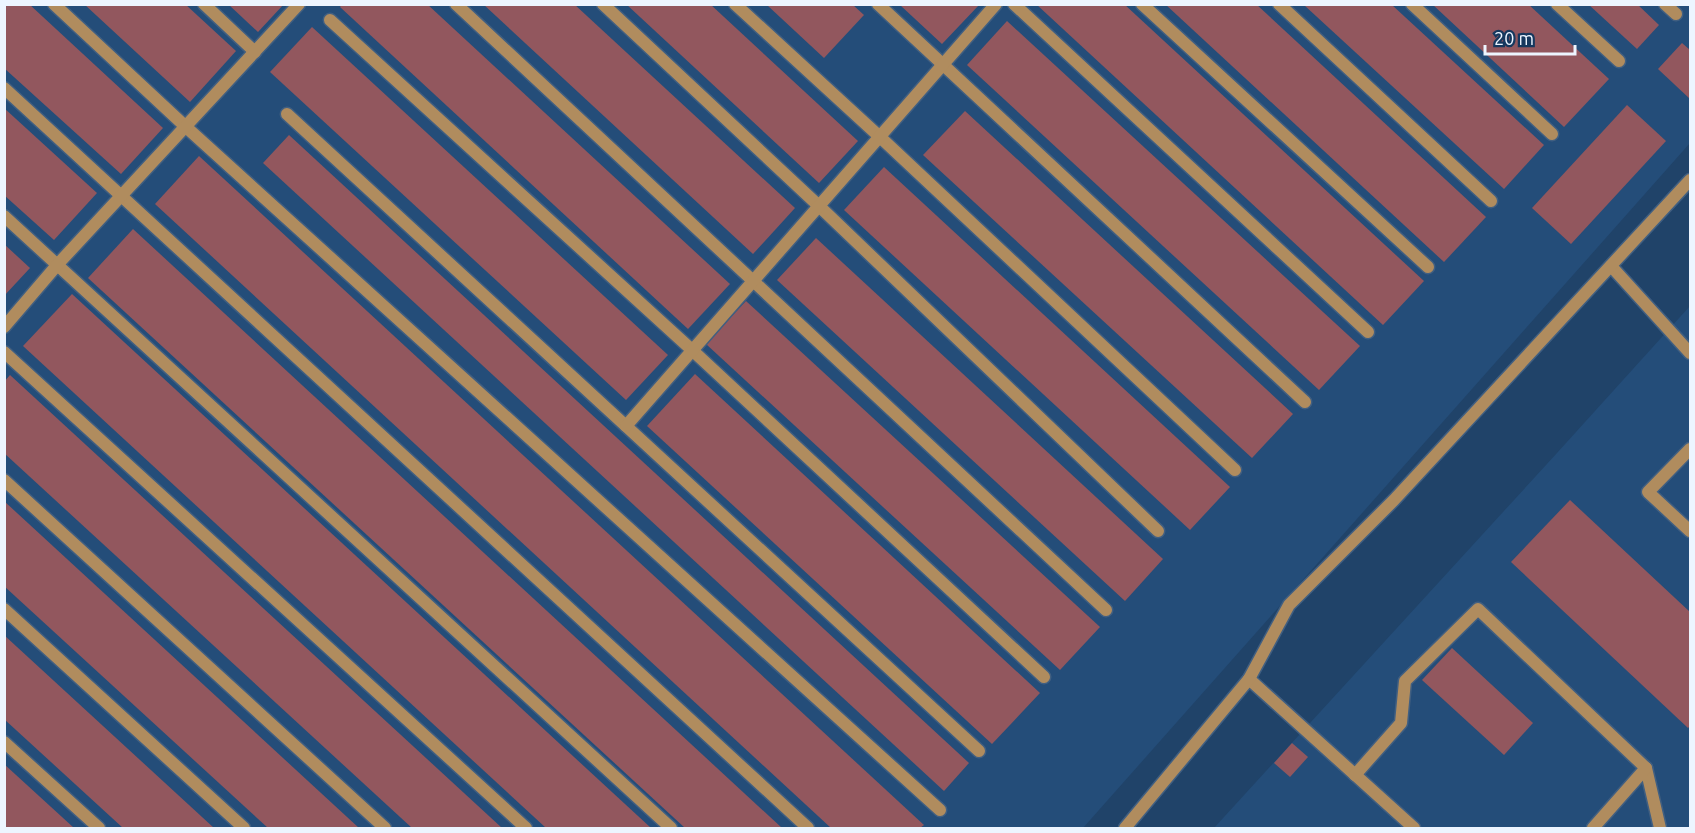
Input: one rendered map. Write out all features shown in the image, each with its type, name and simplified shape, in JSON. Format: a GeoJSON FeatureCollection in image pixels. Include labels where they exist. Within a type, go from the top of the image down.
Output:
{"type":"FeatureCollection","features":[{"type":"Feature","properties":{"kind":"street"},"geometry":{"type":"LineString","coordinates":[[54,4],[186,127],[940,810]]}},
{"type":"Feature","properties":{"kind":"street"},"geometry":{"type":"LineString","coordinates":[[204,4],[255,52]]}},
{"type":"Feature","properties":{"kind":"street"},"geometry":{"type":"LineString","coordinates":[[4,327],[58,264],[299,4]]}},
{"type":"Feature","properties":{"kind":"street"},"geometry":{"type":"LineString","coordinates":[[456,4],[1106,610]]}},
{"type":"Feature","properties":{"kind":"street"},"geometry":{"type":"LineString","coordinates":[[603,4],[819,206],[1158,531]]}},
{"type":"Feature","properties":{"kind":"street"},"geometry":{"type":"LineString","coordinates":[[735,4],[880,136],[1235,470]]}},
{"type":"Feature","properties":{"kind":"street"},"geometry":{"type":"LineString","coordinates":[[878,4],[1305,402]]}},
{"type":"Feature","properties":{"kind":"street"},"geometry":{"type":"LineString","coordinates":[[626,426],[996,4]]}},
{"type":"Feature","properties":{"kind":"street"},"geometry":{"type":"LineString","coordinates":[[1014,4],[1368,332]]}},
{"type":"Feature","properties":{"kind":"street"},"geometry":{"type":"LineString","coordinates":[[1142,4],[1428,267]]}},
{"type":"Feature","properties":{"kind":"street"},"geometry":{"type":"LineString","coordinates":[[1279,4],[1491,201]]}},
{"type":"Feature","properties":{"kind":"street"},"geometry":{"type":"LineString","coordinates":[[1412,4],[1552,134]]}},
{"type":"Feature","properties":{"kind":"street"},"geometry":{"type":"LineString","coordinates":[[1557,4],[1619,61]]}},
{"type":"Feature","properties":{"kind":"street"},"geometry":{"type":"LineString","coordinates":[[1665,4],[1676,14]]}},
{"type":"Feature","properties":{"kind":"street"},"geometry":{"type":"LineString","coordinates":[[330,20],[692,350],[1044,677]]}},
{"type":"Feature","properties":{"kind":"street"},"geometry":{"type":"LineString","coordinates":[[4,88],[808,828]]}},
{"type":"Feature","properties":{"kind":"street"},"geometry":{"type":"LineString","coordinates":[[286,114],[979,751]]}},
{"type":"Feature","properties":{"kind":"street"},"geometry":{"type":"LineString","coordinates":[[1125,828],[1249,679],[1289,605],[1394,500],[1690,180]]}},
{"type":"Feature","properties":{"kind":"street"},"geometry":{"type":"LineString","coordinates":[[4,216],[671,828]]}},
{"type":"Feature","properties":{"kind":"street"},"geometry":{"type":"LineString","coordinates":[[1611,266],[1690,353]]}},
{"type":"Feature","properties":{"kind":"street"},"geometry":{"type":"LineString","coordinates":[[4,352],[526,828]]}},
{"type":"Feature","properties":{"kind":"street"},"geometry":{"type":"LineString","coordinates":[[1690,449],[1648,492],[1690,531]]}},
{"type":"Feature","properties":{"kind":"street"},"geometry":{"type":"LineString","coordinates":[[4,480],[385,828]]}},
{"type":"Feature","properties":{"kind":"street"},"geometry":{"type":"LineString","coordinates":[[4,609],[244,828]]}},
{"type":"Feature","properties":{"kind":"street"},"geometry":{"type":"LineString","coordinates":[[1355,775],[1401,723],[1405,681],[1478,609],[1646,768],[1660,828]]}},
{"type":"Feature","properties":{"kind":"street"},"geometry":{"type":"LineString","coordinates":[[1249,679],[1414,828]]}},
{"type":"Feature","properties":{"kind":"street"},"geometry":{"type":"LineString","coordinates":[[4,742],[99,828]]}},
{"type":"Feature","properties":{"kind":"street"},"geometry":{"type":"LineString","coordinates":[[1593,828],[1646,768]]}},
{"type":"Feature","properties":{"kind":"shaded area"},"geometry":{"type":"Polygon","coordinates":[[[5,5],[1690,5],[1690,143],[1083,828],[5,828],[5,5]]]}},
{"type":"Feature","properties":{"kind":"shaded area"},"geometry":{"type":"Polygon","coordinates":[[[1690,306],[1690,828],[1214,828],[1557,453],[1690,306]]]}},
{"type":"Feature","properties":{"kind":"building"},"geometry":{"type":"Polygon","coordinates":[[[4,4],[29,4],[163,128],[121,174],[4,68],[4,4]]]}},
{"type":"Feature","properties":{"kind":"building"},"geometry":{"type":"Polygon","coordinates":[[[84,4],[185,4],[236,51],[190,102],[84,4]]]}},
{"type":"Feature","properties":{"kind":"building"},"geometry":{"type":"Polygon","coordinates":[[[228,4],[284,4],[258,32],[228,4]]]}},
{"type":"Feature","properties":{"kind":"building"},"geometry":{"type":"Polygon","coordinates":[[[342,4],[427,4],[730,284],[688,329],[340,7],[342,4]]]}},
{"type":"Feature","properties":{"kind":"building"},"geometry":{"type":"Polygon","coordinates":[[[483,4],[574,4],[795,208],[753,254],[483,4]]]}},
{"type":"Feature","properties":{"kind":"building"},"geometry":{"type":"Polygon","coordinates":[[[626,4],[710,4],[858,141],[819,183],[626,4]]]}},
{"type":"Feature","properties":{"kind":"building"},"geometry":{"type":"Polygon","coordinates":[[[1036,4],[1124,4],[1424,281],[1383,325],[1036,4]]]}},
{"type":"Feature","properties":{"kind":"building"},"geometry":{"type":"Polygon","coordinates":[[[1165,4],[1256,4],[1486,217],[1444,262],[1165,4]]]}},
{"type":"Feature","properties":{"kind":"building"},"geometry":{"type":"Polygon","coordinates":[[[1432,4],[1528,4],[1609,79],[1564,127],[1432,4]]]}},
{"type":"Feature","properties":{"kind":"building"},"geometry":{"type":"Polygon","coordinates":[[[1588,4],[1637,4],[1659,25],[1637,49],[1588,4]]]}},
{"type":"Feature","properties":{"kind":"building"},"geometry":{"type":"Polygon","coordinates":[[[767,5],[853,5],[864,15],[824,58],[767,5]]]}},
{"type":"Feature","properties":{"kind":"building"},"geometry":{"type":"Polygon","coordinates":[[[900,5],[979,5],[942,44],[900,5]]]}},
{"type":"Feature","properties":{"kind":"building"},"geometry":{"type":"Polygon","coordinates":[[[1304,5],[1392,5],[1544,145],[1504,189],[1304,5]]]}},
{"type":"Feature","properties":{"kind":"building"},"geometry":{"type":"Polygon","coordinates":[[[1007,21],[1360,346],[1319,390],[967,65],[1007,21]]]}},
{"type":"Feature","properties":{"kind":"building"},"geometry":{"type":"Polygon","coordinates":[[[312,27],[668,355],[626,400],[270,72],[312,27]]]}},
{"type":"Feature","properties":{"kind":"building"},"geometry":{"type":"Polygon","coordinates":[[[1682,43],[1690,50],[1690,99],[1658,69],[1682,43]]]}},
{"type":"Feature","properties":{"kind":"building"},"geometry":{"type":"Polygon","coordinates":[[[1627,105],[1666,141],[1571,244],[1532,208],[1627,105]]]}},
{"type":"Feature","properties":{"kind":"building"},"geometry":{"type":"Polygon","coordinates":[[[4,108],[97,193],[54,240],[4,195],[4,108]]]}},
{"type":"Feature","properties":{"kind":"building"},"geometry":{"type":"Polygon","coordinates":[[[965,111],[1293,414],[1252,458],[923,155],[965,111]]]}},
{"type":"Feature","properties":{"kind":"building"},"geometry":{"type":"Polygon","coordinates":[[[289,135],[969,763],[944,791],[263,163],[289,135]]]}},
{"type":"Feature","properties":{"kind":"building"},"geometry":{"type":"Polygon","coordinates":[[[199,156],[924,825],[920,828],[831,828],[155,204],[199,156]]]}},
{"type":"Feature","properties":{"kind":"building"},"geometry":{"type":"Polygon","coordinates":[[[884,167],[1230,487],[1190,530],[844,210],[884,167]]]}},
{"type":"Feature","properties":{"kind":"building"},"geometry":{"type":"Polygon","coordinates":[[[133,229],[782,828],[685,828],[88,278],[133,229]]]}},
{"type":"Feature","properties":{"kind":"building"},"geometry":{"type":"Polygon","coordinates":[[[816,238],[1163,559],[1125,601],[777,280],[816,238]]]}},
{"type":"Feature","properties":{"kind":"building"},"geometry":{"type":"Polygon","coordinates":[[[4,244],[30,268],[4,296],[4,244]]]}},
{"type":"Feature","properties":{"kind":"building"},"geometry":{"type":"Polygon","coordinates":[[[72,294],[651,828],[546,828],[23,346],[72,294]]]}},
{"type":"Feature","properties":{"kind":"building"},"geometry":{"type":"Polygon","coordinates":[[[746,301],[1100,627],[1060,670],[706,344],[746,301]]]}},
{"type":"Feature","properties":{"kind":"building"},"geometry":{"type":"Polygon","coordinates":[[[695,374],[1040,693],[992,744],[647,426],[695,374]]]}},
{"type":"Feature","properties":{"kind":"building"},"geometry":{"type":"Polygon","coordinates":[[[10,375],[502,828],[412,828],[4,453],[4,382],[10,375]]]}},
{"type":"Feature","properties":{"kind":"building"},"geometry":{"type":"Polygon","coordinates":[[[1570,500],[1690,612],[1690,726],[1688,728],[1511,562],[1570,500]]]}},
{"type":"Feature","properties":{"kind":"building"},"geometry":{"type":"Polygon","coordinates":[[[4,501],[359,828],[268,828],[4,586],[4,501]]]}},
{"type":"Feature","properties":{"kind":"building"},"geometry":{"type":"Polygon","coordinates":[[[4,635],[214,828],[123,828],[4,719],[4,635]]]}},
{"type":"Feature","properties":{"kind":"building"},"geometry":{"type":"Polygon","coordinates":[[[1452,648],[1533,723],[1504,755],[1422,680],[1452,648]]]}},
{"type":"Feature","properties":{"kind":"building"},"geometry":{"type":"Polygon","coordinates":[[[1292,743],[1308,757],[1290,777],[1274,763],[1292,743]]]}},
{"type":"Feature","properties":{"kind":"building"},"geometry":{"type":"Polygon","coordinates":[[[4,764],[74,828],[4,828],[4,764]]]}}]}
